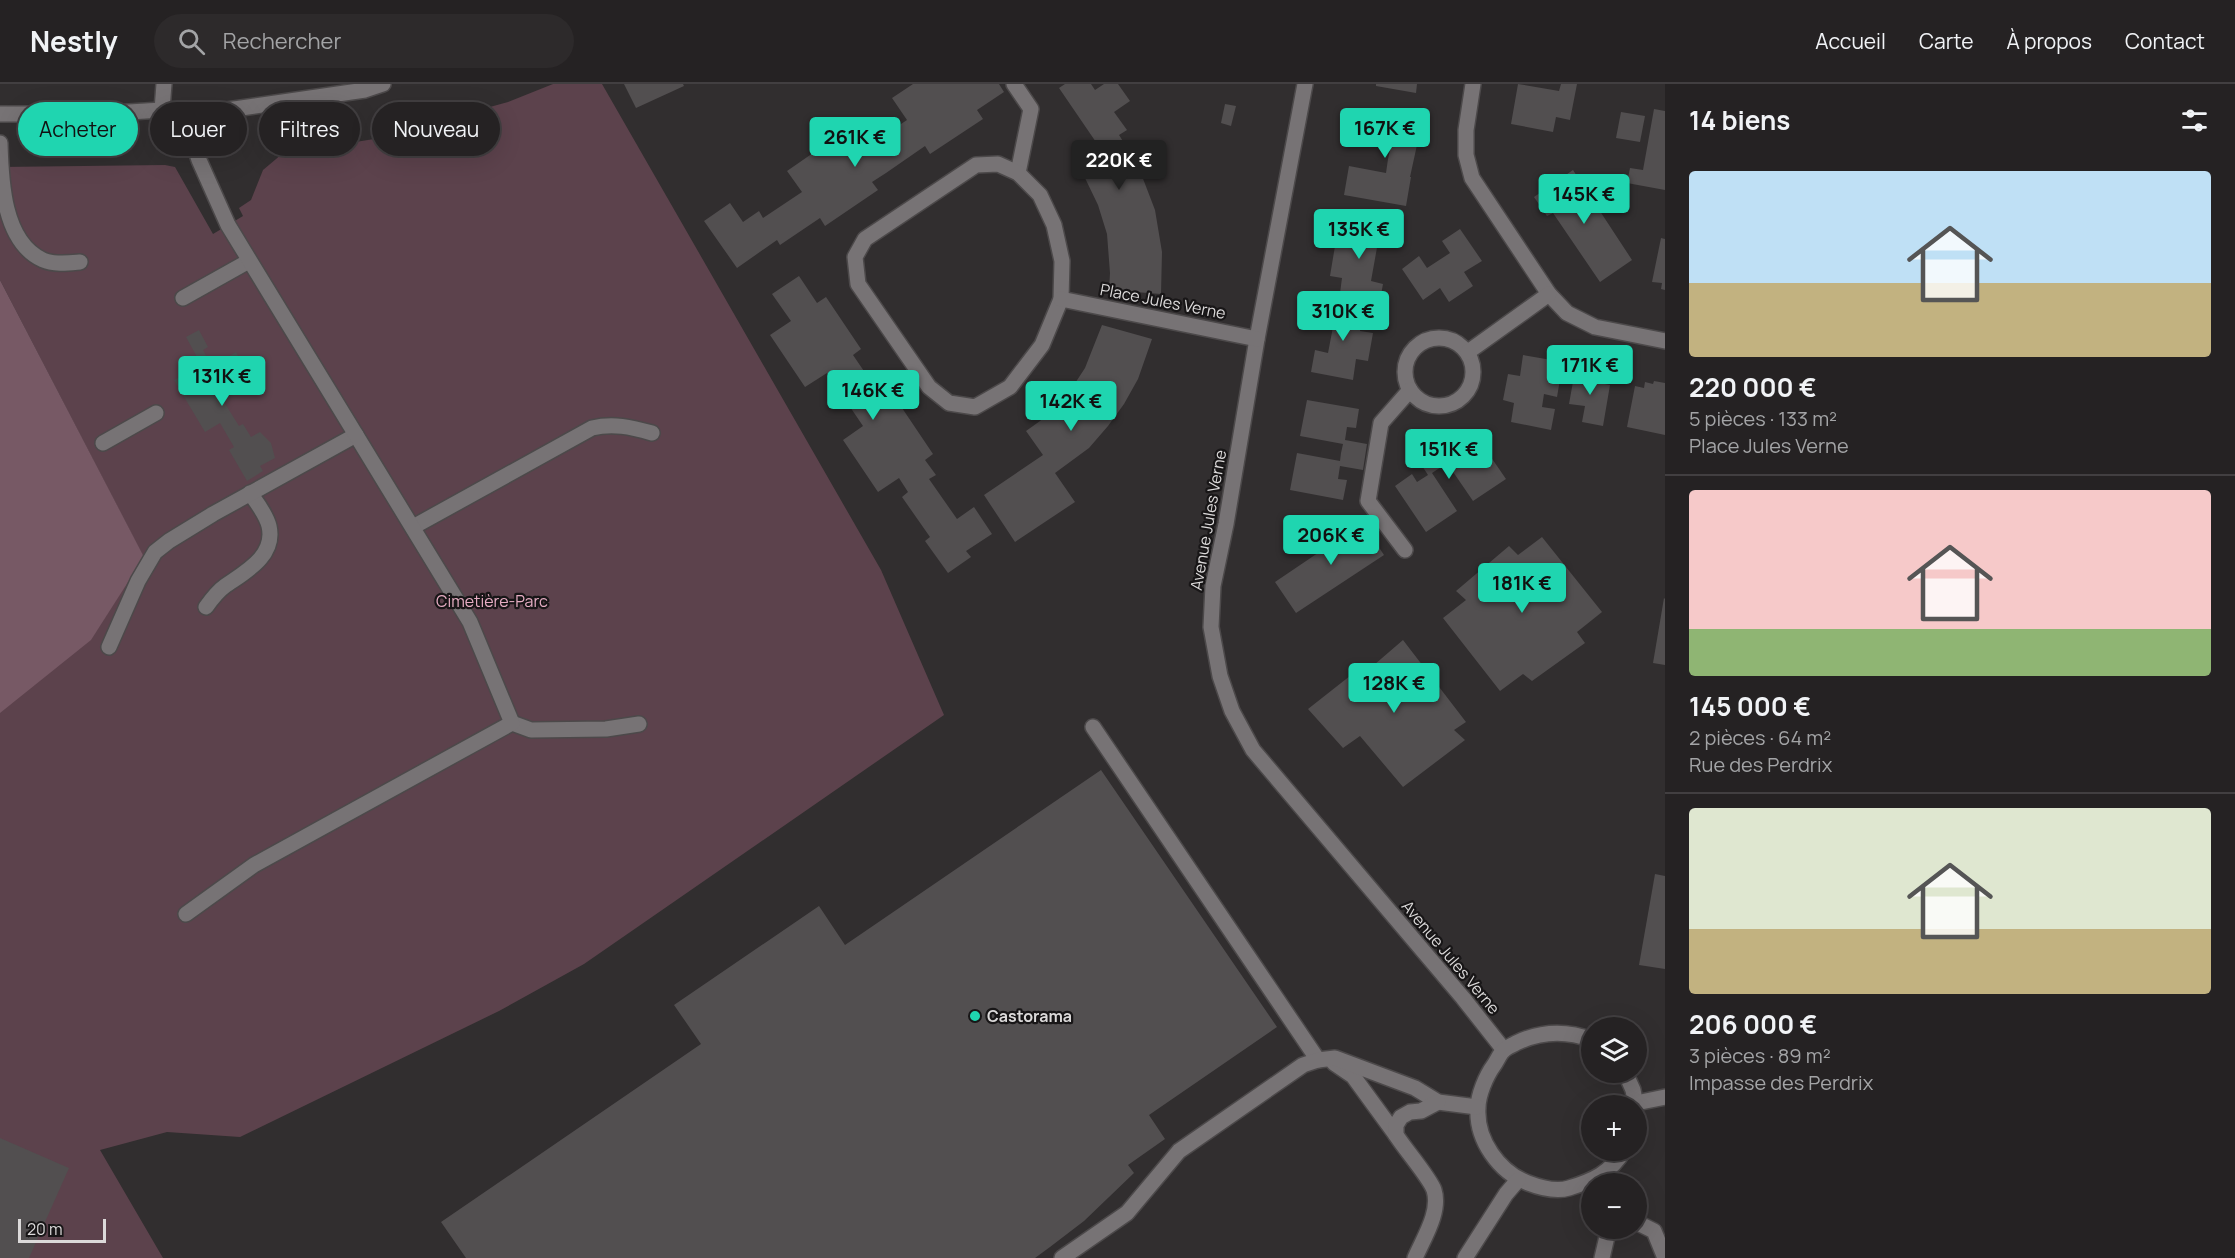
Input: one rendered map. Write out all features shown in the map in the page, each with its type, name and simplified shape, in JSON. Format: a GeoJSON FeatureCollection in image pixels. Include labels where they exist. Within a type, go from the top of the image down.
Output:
{"type":"FeatureCollection","features":[{"type":"Feature","properties":{"kind":"street"},"geometry":{"type":"LineString","coordinates":[[163,102],[164,84]]}},
{"type":"Feature","properties":{"kind":"street"},"geometry":{"type":"LineString","coordinates":[[247,107],[365,90],[383,84]]}},
{"type":"Feature","properties":{"kind":"street"},"geometry":{"type":"LineString","coordinates":[[1014,84],[1031,109],[1018,173]]}},
{"type":"Feature","properties":{"kind":"street","name":"Avenue Jules Verne"},"geometry":{"type":"LineString","coordinates":[[1305,84],[1213,586],[1211,627],[1223,684],[1232,711],[1253,750],[1463,998],[1504,1050]]}},
{"type":"Feature","properties":{"kind":"street"},"geometry":{"type":"LineString","coordinates":[[1473,84],[1466,130],[1466,155],[1472,178],[1550,294],[1567,312],[1595,327],[1665,341]]}},
{"type":"Feature","properties":{"kind":"street"},"geometry":{"type":"LineString","coordinates":[[0,114],[96,114],[150,111]]}},
{"type":"Feature","properties":{"kind":"street"},"geometry":{"type":"LineString","coordinates":[[0,143],[2,191],[18,236],[30,250],[44,260],[61,263],[80,262]]}},
{"type":"Feature","properties":{"kind":"street"},"geometry":{"type":"LineString","coordinates":[[198,156],[228,225],[249,261],[470,622],[512,723],[531,730],[606,729],[639,724]]}},
{"type":"Feature","properties":{"kind":"street"},"geometry":{"type":"LineString","coordinates":[[998,164],[1018,173],[1040,195],[1054,225],[1062,261],[1061,299],[1042,345],[1010,387],[975,407],[949,404],[929,387],[858,284],[855,257],[865,239],[976,165],[998,164]]}},
{"type":"Feature","properties":{"kind":"street"},"geometry":{"type":"LineString","coordinates":[[183,298],[249,261]]}},
{"type":"Feature","properties":{"kind":"street"},"geometry":{"type":"LineString","coordinates":[[1468,352],[1550,294]]}},
{"type":"Feature","properties":{"kind":"street","name":"Place Jules Verne"},"geometry":{"type":"LineString","coordinates":[[1061,299],[1257,339]]}},
{"type":"Feature","properties":{"kind":"street"},"geometry":{"type":"LineString","coordinates":[[1436,337],[1448,338],[1468,352],[1473,372],[1471,383],[1458,400],[1449,405],[1438,406],[1418,398],[1410,390],[1405,368],[1408,356],[1425,340],[1436,337]]}},
{"type":"Feature","properties":{"kind":"street"},"geometry":{"type":"LineString","coordinates":[[1405,550],[1368,501],[1381,423],[1410,390]]}},
{"type":"Feature","properties":{"kind":"street"},"geometry":{"type":"LineString","coordinates":[[104,443],[156,413]]}},
{"type":"Feature","properties":{"kind":"street"},"geometry":{"type":"LineString","coordinates":[[413,527],[592,428],[604,425],[652,432]]}},
{"type":"Feature","properties":{"kind":"street"},"geometry":{"type":"LineString","coordinates":[[109,647],[138,581],[155,552],[169,541],[250,493],[356,435]]}},
{"type":"Feature","properties":{"kind":"street"},"geometry":{"type":"LineString","coordinates":[[206,607],[225,586],[250,570],[264,554],[269,540],[269,527],[265,516],[250,493]]}},
{"type":"Feature","properties":{"kind":"street"},"geometry":{"type":"LineString","coordinates":[[186,914],[254,864],[512,723]]}},
{"type":"Feature","properties":{"kind":"street"},"geometry":{"type":"LineString","coordinates":[[1093,727],[1323,1060],[1353,1076],[1434,1190],[1433,1217],[1415,1258]]}},
{"type":"Feature","properties":{"kind":"street"},"geometry":{"type":"LineString","coordinates":[[1581,1037],[1568,1033],[1544,1033],[1504,1050],[1488,1073],[1477,1107],[1480,1128],[1488,1149],[1501,1166],[1518,1179],[1540,1188],[1564,1189],[1581,1185]]}},
{"type":"Feature","properties":{"kind":"street"},"geometry":{"type":"LineString","coordinates":[[1062,1258],[1127,1213],[1179,1151],[1303,1065],[1335,1058],[1415,1088],[1438,1102],[1477,1107]]}},
{"type":"Feature","properties":{"kind":"street"},"geometry":{"type":"LineString","coordinates":[[1647,1101],[1665,1097]]}},
{"type":"Feature","properties":{"kind":"street"},"geometry":{"type":"LineString","coordinates":[[1396,1135],[1396,1125],[1401,1117],[1410,1112],[1421,1111],[1438,1102]]}},
{"type":"Feature","properties":{"kind":"street"},"geometry":{"type":"LineString","coordinates":[[1604,1173],[1617,1161]]}},
{"type":"Feature","properties":{"kind":"street"},"geometry":{"type":"LineString","coordinates":[[1465,1258],[1518,1179]]}},
{"type":"Feature","properties":{"kind":"street"},"geometry":{"type":"LineString","coordinates":[[1647,1228],[1654,1231],[1665,1258]]}},
{"type":"Feature","properties":{"kind":"street"},"geometry":{"type":"LineString","coordinates":[[1602,1258],[1606,1239]]}},
{"type":"Feature","properties":{"kind":"green space","name":"Cimetière-Parc"},"geometry":{"type":"Polygon","coordinates":[[[553,84],[602,84],[881,570],[944,715],[584,964],[499,1011],[240,1137],[167,1132],[100,1150],[163,1258],[0,1258],[0,660],[143,556],[0,280],[0,167],[165,165],[175,167],[213,234],[243,216],[239,208],[251,200],[263,170],[280,156],[360,156],[360,141],[372,139],[372,156],[500,156],[500,104],[553,84]]]}},
{"type":"Feature","properties":{"kind":"shaded area"},"geometry":{"type":"Polygon","coordinates":[[[0,280],[144,557],[91,640],[0,713],[0,280]]]}},
{"type":"Feature","properties":{"kind":"building"},"geometry":{"type":"Polygon","coordinates":[[[624,84],[683,84],[684,86],[636,108],[624,84]]]}},
{"type":"Feature","properties":{"kind":"building"},"geometry":{"type":"Polygon","coordinates":[[[913,84],[999,84],[1004,92],[977,110],[983,119],[930,154],[925,146],[872,182],[878,190],[825,226],[820,218],[780,245],[777,240],[737,268],[704,221],[730,203],[743,222],[759,211],[763,218],[802,192],[787,171],[839,135],[853,156],[907,120],[892,98],[913,84]]]}},
{"type":"Feature","properties":{"kind":"building"},"geometry":{"type":"Polygon","coordinates":[[[1065,84],[1091,84],[1095,90],[1104,84],[1118,84],[1130,101],[1114,112],[1127,130],[1119,135],[1137,163],[1155,210],[1162,252],[1161,294],[1109,290],[1107,234],[1098,205],[1076,164],[1100,148],[1059,88],[1065,84]]]}},
{"type":"Feature","properties":{"kind":"building"},"geometry":{"type":"Polygon","coordinates":[[[1376,84],[1417,84],[1416,93],[1376,86],[1376,84]]]}},
{"type":"Feature","properties":{"kind":"building"},"geometry":{"type":"Polygon","coordinates":[[[1518,84],[1559,91],[1561,84],[1577,84],[1570,120],[1556,117],[1553,132],[1511,124],[1518,84]]]}},
{"type":"Feature","properties":{"kind":"building"},"geometry":{"type":"Polygon","coordinates":[[[1225,104],[1236,106],[1231,126],[1221,123],[1225,104]]]}},
{"type":"Feature","properties":{"kind":"building"},"geometry":{"type":"Polygon","coordinates":[[[1654,109],[1665,111],[1665,190],[1627,183],[1630,168],[1643,170],[1654,109]]]}},
{"type":"Feature","properties":{"kind":"building"},"geometry":{"type":"Polygon","coordinates":[[[1359,110],[1422,122],[1406,206],[1344,195],[1349,166],[1386,173],[1391,146],[1354,139],[1359,110]]]}},
{"type":"Feature","properties":{"kind":"building"},"geometry":{"type":"Polygon","coordinates":[[[1621,112],[1645,116],[1640,142],[1616,138],[1621,112]]]}},
{"type":"Feature","properties":{"kind":"building"},"geometry":{"type":"Polygon","coordinates":[[[1573,170],[1632,260],[1600,282],[1553,213],[1547,216],[1534,197],[1573,170]]]}},
{"type":"Feature","properties":{"kind":"building"},"geometry":{"type":"Polygon","coordinates":[[[1353,223],[1394,231],[1391,244],[1378,242],[1371,281],[1383,284],[1380,300],[1340,293],[1342,278],[1330,276],[1337,234],[1350,237],[1353,223]]]}},
{"type":"Feature","properties":{"kind":"building"},"geometry":{"type":"Polygon","coordinates":[[[1460,229],[1482,261],[1464,272],[1473,286],[1449,302],[1440,288],[1423,300],[1402,269],[1419,256],[1427,268],[1450,253],[1442,241],[1460,229]]]}},
{"type":"Feature","properties":{"kind":"building"},"geometry":{"type":"Polygon","coordinates":[[[1661,238],[1665,239],[1665,290],[1661,289],[1662,283],[1652,282],[1661,238]]]}},
{"type":"Feature","properties":{"kind":"building"},"geometry":{"type":"Polygon","coordinates":[[[799,276],[817,303],[826,297],[861,349],[853,355],[889,408],[898,402],[933,454],[925,460],[936,475],[929,479],[957,519],[974,507],[992,534],[966,551],[971,557],[948,573],[925,541],[930,537],[902,497],[908,492],[899,478],[878,492],[843,440],[863,426],[827,373],[805,387],[770,335],[791,321],[772,294],[799,276]]]}},
{"type":"Feature","properties":{"kind":"building"},"geometry":{"type":"Polygon","coordinates":[[[1323,303],[1364,310],[1360,331],[1373,333],[1368,361],[1356,359],[1353,380],[1311,372],[1315,350],[1328,353],[1333,327],[1320,324],[1323,303]]]}},
{"type":"Feature","properties":{"kind":"building"},"geometry":{"type":"Polygon","coordinates":[[[1102,325],[1152,339],[1138,379],[1124,404],[1089,448],[1055,473],[1075,502],[1015,542],[984,495],[1043,455],[1026,431],[1068,394],[1085,368],[1102,325]]]}},
{"type":"Feature","properties":{"kind":"building"},"geometry":{"type":"Polygon","coordinates":[[[199,330],[208,347],[203,350],[212,366],[236,352],[245,368],[214,386],[239,426],[243,424],[251,437],[260,432],[271,443],[275,458],[260,466],[263,471],[247,481],[229,450],[234,447],[220,423],[205,432],[174,380],[195,368],[191,361],[197,357],[186,337],[199,330]]]}},
{"type":"Feature","properties":{"kind":"building"},"geometry":{"type":"Polygon","coordinates":[[[1523,355],[1563,362],[1557,397],[1544,394],[1542,407],[1555,409],[1551,430],[1511,422],[1514,403],[1503,400],[1508,374],[1520,376],[1523,355]]]}},
{"type":"Feature","properties":{"kind":"building"},"geometry":{"type":"Polygon","coordinates":[[[1576,365],[1592,368],[1590,381],[1610,385],[1603,426],[1582,422],[1585,406],[1569,404],[1576,365]]]}},
{"type":"Feature","properties":{"kind":"building"},"geometry":{"type":"Polygon","coordinates":[[[1654,381],[1665,383],[1665,435],[1627,427],[1635,386],[1644,388],[1645,382],[1653,384],[1654,381]]]}},
{"type":"Feature","properties":{"kind":"building"},"geometry":{"type":"Polygon","coordinates":[[[1307,400],[1359,409],[1356,428],[1347,427],[1345,440],[1367,444],[1363,470],[1340,466],[1338,479],[1347,480],[1343,500],[1290,490],[1297,453],[1340,461],[1343,444],[1300,436],[1307,400]]]}},
{"type":"Feature","properties":{"kind":"building"},"geometry":{"type":"Polygon","coordinates":[[[1475,434],[1506,479],[1473,501],[1447,463],[1432,473],[1457,511],[1426,532],[1395,486],[1412,474],[1417,482],[1428,475],[1415,455],[1438,440],[1451,460],[1462,453],[1457,447],[1475,434]]]}},
{"type":"Feature","properties":{"kind":"building"},"geometry":{"type":"Polygon","coordinates":[[[1358,516],[1384,555],[1296,613],[1275,582],[1343,536],[1338,530],[1358,516]]]}},
{"type":"Feature","properties":{"kind":"building"},"geometry":{"type":"Polygon","coordinates":[[[1542,537],[1602,612],[1577,632],[1585,643],[1532,681],[1523,674],[1500,691],[1443,618],[1466,600],[1456,591],[1509,546],[1518,555],[1542,537]]]}},
{"type":"Feature","properties":{"kind":"building"},"geometry":{"type":"Polygon","coordinates":[[[1665,599],[1665,665],[1653,663],[1665,599]]]}},
{"type":"Feature","properties":{"kind":"building"},"geometry":{"type":"Polygon","coordinates":[[[1403,640],[1466,722],[1454,730],[1465,740],[1403,787],[1360,736],[1343,748],[1308,709],[1355,672],[1360,677],[1403,640]]]}},
{"type":"Feature","properties":{"kind":"building","name":"Castorama"},"geometry":{"type":"Polygon","coordinates":[[[1101,770],[1277,1027],[1149,1115],[1165,1139],[1128,1165],[1134,1173],[1084,1221],[1035,1258],[466,1258],[441,1222],[701,1044],[674,1005],[819,906],[845,945],[1101,770]]]}},
{"type":"Feature","properties":{"kind":"building"},"geometry":{"type":"Polygon","coordinates":[[[1655,874],[1665,876],[1665,969],[1639,965],[1655,874]]]}},
{"type":"Feature","properties":{"kind":"building"},"geometry":{"type":"Polygon","coordinates":[[[0,1138],[69,1168],[29,1258],[0,1258],[0,1138]]]}},
{"type":"Feature","properties":{"kind":"place","name":"Castorama"},"geometry":{"type":"Point","coordinates":[975,1016]}}]}
